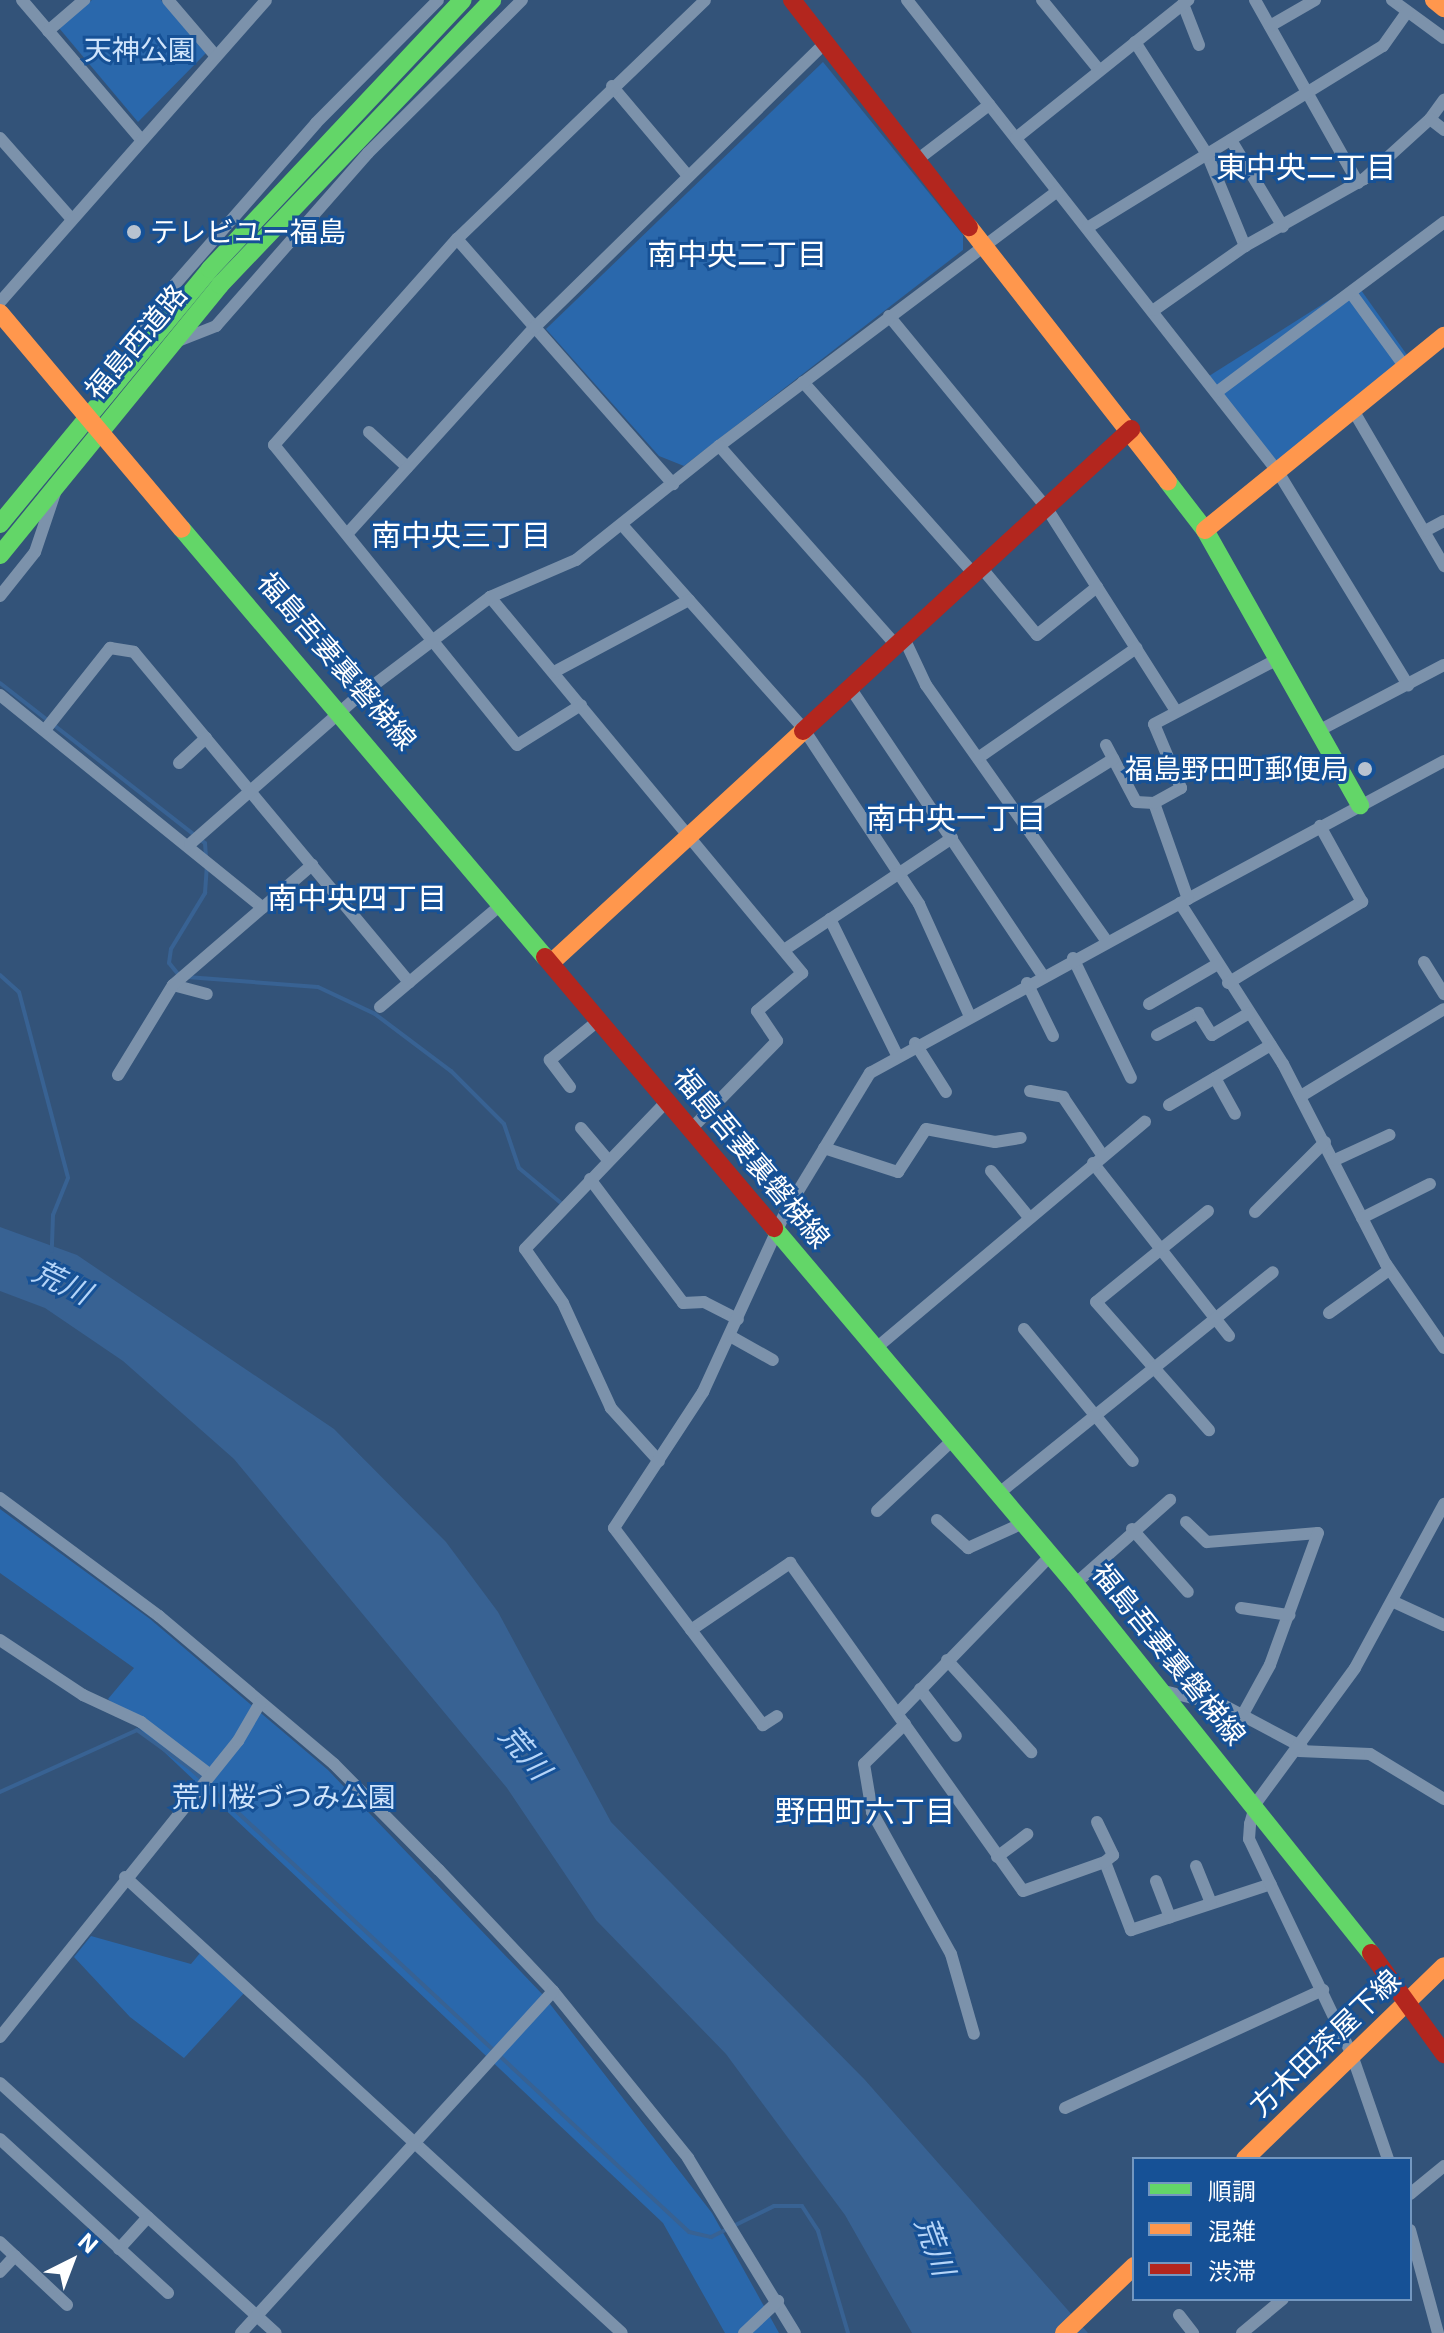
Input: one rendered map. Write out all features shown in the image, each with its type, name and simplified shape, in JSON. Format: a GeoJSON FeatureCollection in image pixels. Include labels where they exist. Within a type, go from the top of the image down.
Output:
{"type":"FeatureCollection","features":[{"type":"Feature","properties":{"kind":"main road","name":"福島西道路"},"geometry":{"type":"LineString","coordinates":[[1,522],[86,415],[349,113],[463,0]]}},
{"type":"Feature","properties":{"kind":"main road","name":"福島西道路"},"geometry":{"type":"LineString","coordinates":[[0,555],[171,343],[335,157],[492,0]]}},
{"type":"Feature","properties":{"kind":"main road"},"geometry":{"type":"LineString","coordinates":[[792,0],[1131,429],[1205,530],[1360,805]]}},
{"type":"Feature","properties":{"kind":"main road"},"geometry":{"type":"LineString","coordinates":[[1434,0],[1444,8]]}},
{"type":"Feature","properties":{"kind":"main road","name":"福島吾妻裏磐梯線"},"geometry":{"type":"LineString","coordinates":[[1,314],[344,713],[1051,1555],[1256,1803],[1444,2054]]}},
{"type":"Feature","properties":{"kind":"main road"},"geometry":{"type":"LineString","coordinates":[[1205,530],[1444,336]]}},
{"type":"Feature","properties":{"kind":"main road"},"geometry":{"type":"LineString","coordinates":[[552,962],[1131,429]]}},
{"type":"Feature","properties":{"kind":"main road","name":"方木田茶屋下線"},"geometry":{"type":"LineString","coordinates":[[1247,2157],[1444,1966]]}},
{"type":"Feature","properties":{"kind":"main road"},"geometry":{"type":"LineString","coordinates":[[1064,2333],[1132,2268]]}},
{"type":"Feature","properties":{"kind":"street"},"geometry":{"type":"LineString","coordinates":[[22,0],[139,137]]}},
{"type":"Feature","properties":{"kind":"street"},"geometry":{"type":"LineString","coordinates":[[48,31],[84,0]]}},
{"type":"Feature","properties":{"kind":"street"},"geometry":{"type":"LineString","coordinates":[[168,0],[215,55]]}},
{"type":"Feature","properties":{"kind":"street"},"geometry":{"type":"LineString","coordinates":[[138,354],[139,335],[163,298],[316,123],[438,0]]}},
{"type":"Feature","properties":{"kind":"street"},"geometry":{"type":"LineString","coordinates":[[171,343],[216,326],[368,153],[522,0]]}},
{"type":"Feature","properties":{"kind":"street"},"geometry":{"type":"LineString","coordinates":[[581,705],[517,745],[274,445],[457,239],[612,86],[705,0]]}},
{"type":"Feature","properties":{"kind":"street"},"geometry":{"type":"LineString","coordinates":[[907,0],[1154,310],[1278,472],[1408,685]]}},
{"type":"Feature","properties":{"kind":"street"},"geometry":{"type":"LineString","coordinates":[[1042,0],[1099,70]]}},
{"type":"Feature","properties":{"kind":"street"},"geometry":{"type":"LineString","coordinates":[[1255,0],[1358,183]]}},
{"type":"Feature","properties":{"kind":"street"},"geometry":{"type":"LineString","coordinates":[[1270,26],[1315,0]]}},
{"type":"Feature","properties":{"kind":"street"},"geometry":{"type":"LineString","coordinates":[[1392,0],[1444,38]]}},
{"type":"Feature","properties":{"kind":"street"},"geometry":{"type":"LineString","coordinates":[[1,314],[69,216],[215,55],[257,3]]}},
{"type":"Feature","properties":{"kind":"street"},"geometry":{"type":"LineString","coordinates":[[1016,138],[1179,3],[1199,45]]}},
{"type":"Feature","properties":{"kind":"street"},"geometry":{"type":"LineString","coordinates":[[1087,228],[1383,46],[1407,12]]}},
{"type":"Feature","properties":{"kind":"street"},"geometry":{"type":"LineString","coordinates":[[1135,42],[1207,154],[1245,246]]}},
{"type":"Feature","properties":{"kind":"street"},"geometry":{"type":"LineString","coordinates":[[348,533],[534,328],[825,43]]}},
{"type":"Feature","properties":{"kind":"street"},"geometry":{"type":"LineString","coordinates":[[612,86],[688,176]]}},
{"type":"Feature","properties":{"kind":"street"},"geometry":{"type":"LineString","coordinates":[[1154,310],[1245,246],[1358,183],[1430,119],[1444,100]]}},
{"type":"Feature","properties":{"kind":"street"},"geometry":{"type":"LineString","coordinates":[[917,160],[989,105]]}},
{"type":"Feature","properties":{"kind":"street"},"geometry":{"type":"LineString","coordinates":[[1430,119],[1444,130]]}},
{"type":"Feature","properties":{"kind":"street"},"geometry":{"type":"LineString","coordinates":[[0,138],[69,216]]}},
{"type":"Feature","properties":{"kind":"street"},"geometry":{"type":"LineString","coordinates":[[1231,140],[1283,227]]}},
{"type":"Feature","properties":{"kind":"street"},"geometry":{"type":"LineString","coordinates":[[194,839],[344,713],[490,597],[576,560],[984,242],[1057,191]]}},
{"type":"Feature","properties":{"kind":"street"},"geometry":{"type":"LineString","coordinates":[[1217,392],[1444,222]]}},
{"type":"Feature","properties":{"kind":"street"},"geometry":{"type":"LineString","coordinates":[[457,239],[673,484]]}},
{"type":"Feature","properties":{"kind":"street"},"geometry":{"type":"LineString","coordinates":[[1351,293],[1405,367]]}},
{"type":"Feature","properties":{"kind":"street"},"geometry":{"type":"LineString","coordinates":[[889,316],[1046,507],[1176,711]]}},
{"type":"Feature","properties":{"kind":"street"},"geometry":{"type":"LineString","coordinates":[[803,382],[1037,635],[1097,587]]}},
{"type":"Feature","properties":{"kind":"street"},"geometry":{"type":"LineString","coordinates":[[1353,410],[1444,566]]}},
{"type":"Feature","properties":{"kind":"street"},"geometry":{"type":"LineString","coordinates":[[369,432],[407,467]]}},
{"type":"Feature","properties":{"kind":"street"},"geometry":{"type":"LineString","coordinates":[[719,446],[899,640],[926,685],[1106,940]]}},
{"type":"Feature","properties":{"kind":"street"},"geometry":{"type":"LineString","coordinates":[[0,596],[50,523],[57,483]]}},
{"type":"Feature","properties":{"kind":"street"},"geometry":{"type":"LineString","coordinates":[[1425,531],[1444,521]]}},
{"type":"Feature","properties":{"kind":"street"},"geometry":{"type":"LineString","coordinates":[[623,526],[803,728],[900,873],[969,1014]]}},
{"type":"Feature","properties":{"kind":"street"},"geometry":{"type":"LineString","coordinates":[[490,597],[690,832],[802,973],[757,1011],[777,1041],[691,1129]]}},
{"type":"Feature","properties":{"kind":"street"},"geometry":{"type":"LineString","coordinates":[[554,672],[689,600]]}},
{"type":"Feature","properties":{"kind":"street"},"geometry":{"type":"LineString","coordinates":[[49,724],[110,648],[134,652],[409,982]]}},
{"type":"Feature","properties":{"kind":"street"},"geometry":{"type":"LineString","coordinates":[[978,758],[1136,648]]}},
{"type":"Feature","properties":{"kind":"street"},"geometry":{"type":"LineString","coordinates":[[1106,745],[1136,802],[1154,803],[1181,788],[1154,724],[1278,659]]}},
{"type":"Feature","properties":{"kind":"street"},"geometry":{"type":"LineString","coordinates":[[1320,730],[1444,665]]}},
{"type":"Feature","properties":{"kind":"street"},"geometry":{"type":"LineString","coordinates":[[849,686],[1042,974]]}},
{"type":"Feature","properties":{"kind":"street"},"geometry":{"type":"LineString","coordinates":[[0,695],[49,724],[194,839],[202,853],[263,908]]}},
{"type":"Feature","properties":{"kind":"street"},"geometry":{"type":"LineString","coordinates":[[179,763],[206,738]]}},
{"type":"Feature","properties":{"kind":"street"},"geometry":{"type":"LineString","coordinates":[[1020,817],[1113,759]]}},
{"type":"Feature","properties":{"kind":"street"},"geometry":{"type":"LineString","coordinates":[[777,1716],[763,1725],[691,1630],[610,1532],[659,1461],[730,1336],[824,1148],[870,1073],[896,1053],[1444,761]]}},
{"type":"Feature","properties":{"kind":"street"},"geometry":{"type":"LineString","coordinates":[[1154,803],[1184,901],[1216,965],[1271,1045],[1301,1096],[1389,1270],[1444,1348]]}},
{"type":"Feature","properties":{"kind":"street"},"geometry":{"type":"LineString","coordinates":[[1228,983],[1362,902],[1320,826]]}},
{"type":"Feature","properties":{"kind":"street"},"geometry":{"type":"LineString","coordinates":[[784,950],[952,838]]}},
{"type":"Feature","properties":{"kind":"street"},"geometry":{"type":"LineString","coordinates":[[118,1075],[173,985],[312,865]]}},
{"type":"Feature","properties":{"kind":"street"},"geometry":{"type":"LineString","coordinates":[[380,1007],[502,904]]}},
{"type":"Feature","properties":{"kind":"street"},"geometry":{"type":"LineString","coordinates":[[830,919],[896,1053]]}},
{"type":"Feature","properties":{"kind":"street"},"geometry":{"type":"LineString","coordinates":[[1073,958],[1131,1078]]}},
{"type":"Feature","properties":{"kind":"street"},"geometry":{"type":"LineString","coordinates":[[1424,962],[1444,994]]}},
{"type":"Feature","properties":{"kind":"street"},"geometry":{"type":"LineString","coordinates":[[1149,1004],[1216,965]]}},
{"type":"Feature","properties":{"kind":"street"},"geometry":{"type":"LineString","coordinates":[[1027,983],[1053,1036]]}},
{"type":"Feature","properties":{"kind":"street"},"geometry":{"type":"LineString","coordinates":[[173,985],[207,994]]}},
{"type":"Feature","properties":{"kind":"street"},"geometry":{"type":"LineString","coordinates":[[1301,1096],[1444,1009]]}},
{"type":"Feature","properties":{"kind":"street"},"geometry":{"type":"LineString","coordinates":[[1157,1035],[1198,1013],[1212,1035],[1249,1013]]}},
{"type":"Feature","properties":{"kind":"street"},"geometry":{"type":"LineString","coordinates":[[570,1087],[550,1060],[599,1020]]}},
{"type":"Feature","properties":{"kind":"street"},"geometry":{"type":"LineString","coordinates":[[915,1043],[946,1092]]}},
{"type":"Feature","properties":{"kind":"street"},"geometry":{"type":"LineString","coordinates":[[1169,1105],[1271,1045]]}},
{"type":"Feature","properties":{"kind":"street"},"geometry":{"type":"LineString","coordinates":[[1215,1078],[1235,1114]]}},
{"type":"Feature","properties":{"kind":"street"},"geometry":{"type":"LineString","coordinates":[[1030,1091],[1063,1097],[1098,1159],[1229,1336]]}},
{"type":"Feature","properties":{"kind":"street"},"geometry":{"type":"LineString","coordinates":[[659,1461],[611,1408],[563,1303],[525,1249],[667,1101]]}},
{"type":"Feature","properties":{"kind":"street"},"geometry":{"type":"LineString","coordinates":[[875,1349],[1028,1216],[1145,1122]]}},
{"type":"Feature","properties":{"kind":"street"},"geometry":{"type":"LineString","coordinates":[[581,1128],[608,1160]]}},
{"type":"Feature","properties":{"kind":"street"},"geometry":{"type":"LineString","coordinates":[[824,1148],[898,1172],[911,1142],[926,1129],[995,1142],[1021,1138]]}},
{"type":"Feature","properties":{"kind":"street"},"geometry":{"type":"LineString","coordinates":[[1335,1160],[1389,1135]]}},
{"type":"Feature","properties":{"kind":"street"},"geometry":{"type":"LineString","coordinates":[[1255,1212],[1325,1142]]}},
{"type":"Feature","properties":{"kind":"street"},"geometry":{"type":"LineString","coordinates":[[991,1171],[1028,1216]]}},
{"type":"Feature","properties":{"kind":"street"},"geometry":{"type":"LineString","coordinates":[[590,1179],[683,1303],[704,1302],[738,1319]]}},
{"type":"Feature","properties":{"kind":"street"},"geometry":{"type":"LineString","coordinates":[[1362,1218],[1430,1184]]}},
{"type":"Feature","properties":{"kind":"street"},"geometry":{"type":"LineString","coordinates":[[1208,1211],[1096,1302],[1209,1430]]}},
{"type":"Feature","properties":{"kind":"street"},"geometry":{"type":"LineString","coordinates":[[1329,1313],[1389,1270]]}},
{"type":"Feature","properties":{"kind":"street"},"geometry":{"type":"LineString","coordinates":[[998,1494],[1092,1414],[1273,1272]]}},
{"type":"Feature","properties":{"kind":"street"},"geometry":{"type":"LineString","coordinates":[[1024,1329],[1133,1461]]}},
{"type":"Feature","properties":{"kind":"street"},"geometry":{"type":"LineString","coordinates":[[730,1336],[773,1360]]}},
{"type":"Feature","properties":{"kind":"street"},"geometry":{"type":"LineString","coordinates":[[877,1511],[953,1440]]}},
{"type":"Feature","properties":{"kind":"street"},"geometry":{"type":"LineString","coordinates":[[0,1498],[159,1616],[334,1764],[553,1991],[722,2205],[795,2333]]}},
{"type":"Feature","properties":{"kind":"street"},"geometry":{"type":"LineString","coordinates":[[1075,1584],[1132,1529],[1170,1500]]}},
{"type":"Feature","properties":{"kind":"street"},"geometry":{"type":"LineString","coordinates":[[1387,2157],[1352,2055],[1249,1839],[1256,1803],[1301,1749],[1394,1602],[1444,1504]]}},
{"type":"Feature","properties":{"kind":"street"},"geometry":{"type":"LineString","coordinates":[[937,1520],[968,1548],[1023,1523]]}},
{"type":"Feature","properties":{"kind":"street"},"geometry":{"type":"LineString","coordinates":[[1186,1522],[1207,1542],[1318,1533],[1289,1615],[1242,1716]]}},
{"type":"Feature","properties":{"kind":"street"},"geometry":{"type":"LineString","coordinates":[[1132,1529],[1188,1592]]}},
{"type":"Feature","properties":{"kind":"street"},"geometry":{"type":"LineString","coordinates":[[974,2034],[951,1954],[872,1812],[864,1764],[903,1717],[920,1689],[1051,1555]]}},
{"type":"Feature","properties":{"kind":"street"},"geometry":{"type":"LineString","coordinates":[[691,1630],[790,1563],[903,1717],[1023,1891],[1105,1862],[1113,1855],[1097,1822]]}},
{"type":"Feature","properties":{"kind":"street"},"geometry":{"type":"LineString","coordinates":[[1394,1602],[1444,1625]]}},
{"type":"Feature","properties":{"kind":"street"},"geometry":{"type":"LineString","coordinates":[[1241,1608],[1289,1615]]}},
{"type":"Feature","properties":{"kind":"street"},"geometry":{"type":"LineString","coordinates":[[0,1640],[83,1695],[141,1722],[208,1773]]}},
{"type":"Feature","properties":{"kind":"street"},"geometry":{"type":"LineString","coordinates":[[947,1660],[1031,1752]]}},
{"type":"Feature","properties":{"kind":"street"},"geometry":{"type":"LineString","coordinates":[[920,1689],[956,1736]]}},
{"type":"Feature","properties":{"kind":"street"},"geometry":{"type":"LineString","coordinates":[[1160,1690],[1242,1716],[1301,1749],[1370,1754],[1444,1799]]}},
{"type":"Feature","properties":{"kind":"street"},"geometry":{"type":"LineString","coordinates":[[0,2037],[260,1703]]}},
{"type":"Feature","properties":{"kind":"street"},"geometry":{"type":"LineString","coordinates":[[997,1857],[1027,1834]]}},
{"type":"Feature","properties":{"kind":"street"},"geometry":{"type":"LineString","coordinates":[[1105,1862],[1131,1930],[1271,1884]]}},
{"type":"Feature","properties":{"kind":"street"},"geometry":{"type":"LineString","coordinates":[[1196,1866],[1211,1903]]}},
{"type":"Feature","properties":{"kind":"street"},"geometry":{"type":"LineString","coordinates":[[125,1877],[622,2333]]}},
{"type":"Feature","properties":{"kind":"street"},"geometry":{"type":"LineString","coordinates":[[1156,1881],[1170,1917]]}},
{"type":"Feature","properties":{"kind":"street"},"geometry":{"type":"LineString","coordinates":[[1065,2108],[1323,1990]]}},
{"type":"Feature","properties":{"kind":"street"},"geometry":{"type":"LineString","coordinates":[[241,2333],[553,1991]]}},
{"type":"Feature","properties":{"kind":"street"},"geometry":{"type":"LineString","coordinates":[[0,2083],[276,2333]]}},
{"type":"Feature","properties":{"kind":"street"},"geometry":{"type":"LineString","coordinates":[[0,2139],[168,2293]]}},
{"type":"Feature","properties":{"kind":"street"},"geometry":{"type":"LineString","coordinates":[[1412,2192],[1444,2166]]}},
{"type":"Feature","properties":{"kind":"street"},"geometry":{"type":"LineString","coordinates":[[119,2249],[148,2217]]}},
{"type":"Feature","properties":{"kind":"street"},"geometry":{"type":"LineString","coordinates":[[1412,2237],[1438,2333]]}},
{"type":"Feature","properties":{"kind":"street"},"geometry":{"type":"LineString","coordinates":[[0,2242],[67,2305]]}},
{"type":"Feature","properties":{"kind":"street"},"geometry":{"type":"LineString","coordinates":[[0,2272],[15,2256]]}},
{"type":"Feature","properties":{"kind":"street"},"geometry":{"type":"LineString","coordinates":[[744,2333],[778,2301]]}},
{"type":"Feature","properties":{"kind":"street"},"geometry":{"type":"LineString","coordinates":[[1242,2333],[1275,2301]]}},
{"type":"Feature","properties":{"kind":"street"},"geometry":{"type":"LineString","coordinates":[[1179,2315],[1193,2333]]}},
{"type":"Feature","properties":{"kind":"green space","name":"天神公園"},"geometry":{"type":"Polygon","coordinates":[[[92,0],[161,0],[206,53],[138,122],[59,28],[92,0]]]}},
{"type":"Feature","properties":{"kind":"green space"},"geometry":{"type":"Polygon","coordinates":[[[823,62],[963,235],[963,250],[684,466],[659,456],[546,329],[823,62]]]}},
{"type":"Feature","properties":{"kind":"green space"},"geometry":{"type":"Polygon","coordinates":[[[1356,283],[1417,369],[1284,476],[1209,376],[1356,283]]]}},
{"type":"Feature","properties":{"kind":"green space","name":"荒川桜づつみ公園"},"geometry":{"type":"Polygon","coordinates":[[[0,1509],[150,1619],[328,1770],[543,1995],[712,2213],[779,2333],[725,2333],[663,2223],[108,1699],[134,1668],[0,1573],[0,1509]]]}},
{"type":"Feature","properties":{"kind":"green space"},"geometry":{"type":"Polygon","coordinates":[[[91,1936],[191,1964],[201,1952],[245,1992],[184,2058],[130,2017],[74,1957],[91,1936]]]}},
{"type":"Feature","properties":{"kind":"water","name":"荒川"},"geometry":{"type":"Polygon","coordinates":[[[0,1227],[77,1255],[334,1429],[446,1542],[498,1612],[611,1822],[865,2080],[1088,2333],[912,2333],[845,2215],[726,2054],[596,1920],[507,1788],[234,1459],[123,1361],[45,1308],[0,1291],[0,1227]]]}},
{"type":"Feature","properties":{"kind":"waterway"},"geometry":{"type":"LineString","coordinates":[[0,683],[205,843],[206,856]]}},
{"type":"Feature","properties":{"kind":"waterway"},"geometry":{"type":"LineString","coordinates":[[178,974],[169,963],[171,949],[205,893],[207,865]]}},
{"type":"Feature","properties":{"kind":"waterway","name":"荒川"},"geometry":{"type":"LineString","coordinates":[[0,975],[19,992],[68,1178],[53,1215],[52,1251]]}},
{"type":"Feature","properties":{"kind":"waterway"},"geometry":{"type":"LineString","coordinates":[[187,977],[318,987],[375,1014],[451,1071],[504,1124],[519,1168],[561,1203]]}},
{"type":"Feature","properties":{"kind":"waterway"},"geometry":{"type":"LineString","coordinates":[[0,1792],[137,1730],[191,1769],[689,2232],[711,2237],[774,2206],[802,2206],[818,2231],[848,2333]]}},
{"type":"Feature","properties":{"kind":"traffic: fast"},"geometry":{"type":"LineString","coordinates":[[0,524],[210,269],[463,0]]}},
{"type":"Feature","properties":{"kind":"traffic: fast"},"geometry":{"type":"LineString","coordinates":[[0,555],[220,285],[492,0]]}},
{"type":"Feature","properties":{"kind":"traffic: fast"},"geometry":{"type":"LineString","coordinates":[[1168,482],[1205,530],[1360,805]]}},
{"type":"Feature","properties":{"kind":"traffic: fast"},"geometry":{"type":"LineString","coordinates":[[182,529],[545,957]]}},
{"type":"Feature","properties":{"kind":"traffic: fast"},"geometry":{"type":"LineString","coordinates":[[774,1228],[1075,1584],[1371,1953]]}},
{"type":"Feature","properties":{"kind":"traffic: slow"},"geometry":{"type":"LineString","coordinates":[[1434,0],[1444,8]]}},
{"type":"Feature","properties":{"kind":"traffic: slow"},"geometry":{"type":"LineString","coordinates":[[969,227],[1168,482]]}},
{"type":"Feature","properties":{"kind":"traffic: slow"},"geometry":{"type":"LineString","coordinates":[[0,313],[182,529]]}},
{"type":"Feature","properties":{"kind":"traffic: slow"},"geometry":{"type":"LineString","coordinates":[[1205,530],[1444,336]]}},
{"type":"Feature","properties":{"kind":"traffic: slow"},"geometry":{"type":"LineString","coordinates":[[552,962],[803,731]]}},
{"type":"Feature","properties":{"kind":"traffic: slow"},"geometry":{"type":"LineString","coordinates":[[1247,2157],[1444,1966]]}},
{"type":"Feature","properties":{"kind":"traffic: slow"},"geometry":{"type":"LineString","coordinates":[[1064,2333],[1132,2268]]}},
{"type":"Feature","properties":{"kind":"traffic: jam"},"geometry":{"type":"LineString","coordinates":[[792,0],[969,227]]}},
{"type":"Feature","properties":{"kind":"traffic: jam"},"geometry":{"type":"LineString","coordinates":[[803,731],[1131,429]]}},
{"type":"Feature","properties":{"kind":"traffic: jam"},"geometry":{"type":"LineString","coordinates":[[545,957],[774,1228]]}},
{"type":"Feature","properties":{"kind":"traffic: jam"},"geometry":{"type":"LineString","coordinates":[[1371,1953],[1444,2054]]}},
{"type":"Feature","properties":{"kind":"place","name":"テレビユー福島"},"geometry":{"type":"Point","coordinates":[134,232]}},
{"type":"Feature","properties":{"kind":"place","name":"福島野田町郵便局"},"geometry":{"type":"Point","coordinates":[1365,769]}},
{"type":"Feature","properties":{"kind":"district","name":"東中央二丁目"},"geometry":{"type":"Point","coordinates":[1306,167]}},
{"type":"Feature","properties":{"kind":"district","name":"南中央二丁目"},"geometry":{"type":"Point","coordinates":[737,254]}},
{"type":"Feature","properties":{"kind":"district","name":"南中央三丁目"},"geometry":{"type":"Point","coordinates":[461,535]}},
{"type":"Feature","properties":{"kind":"district","name":"南中央一丁目"},"geometry":{"type":"Point","coordinates":[956,818]}},
{"type":"Feature","properties":{"kind":"district","name":"南中央四丁目"},"geometry":{"type":"Point","coordinates":[357,898]}},
{"type":"Feature","properties":{"kind":"district","name":"野田町六丁目"},"geometry":{"type":"Point","coordinates":[865,1811]}}]}
